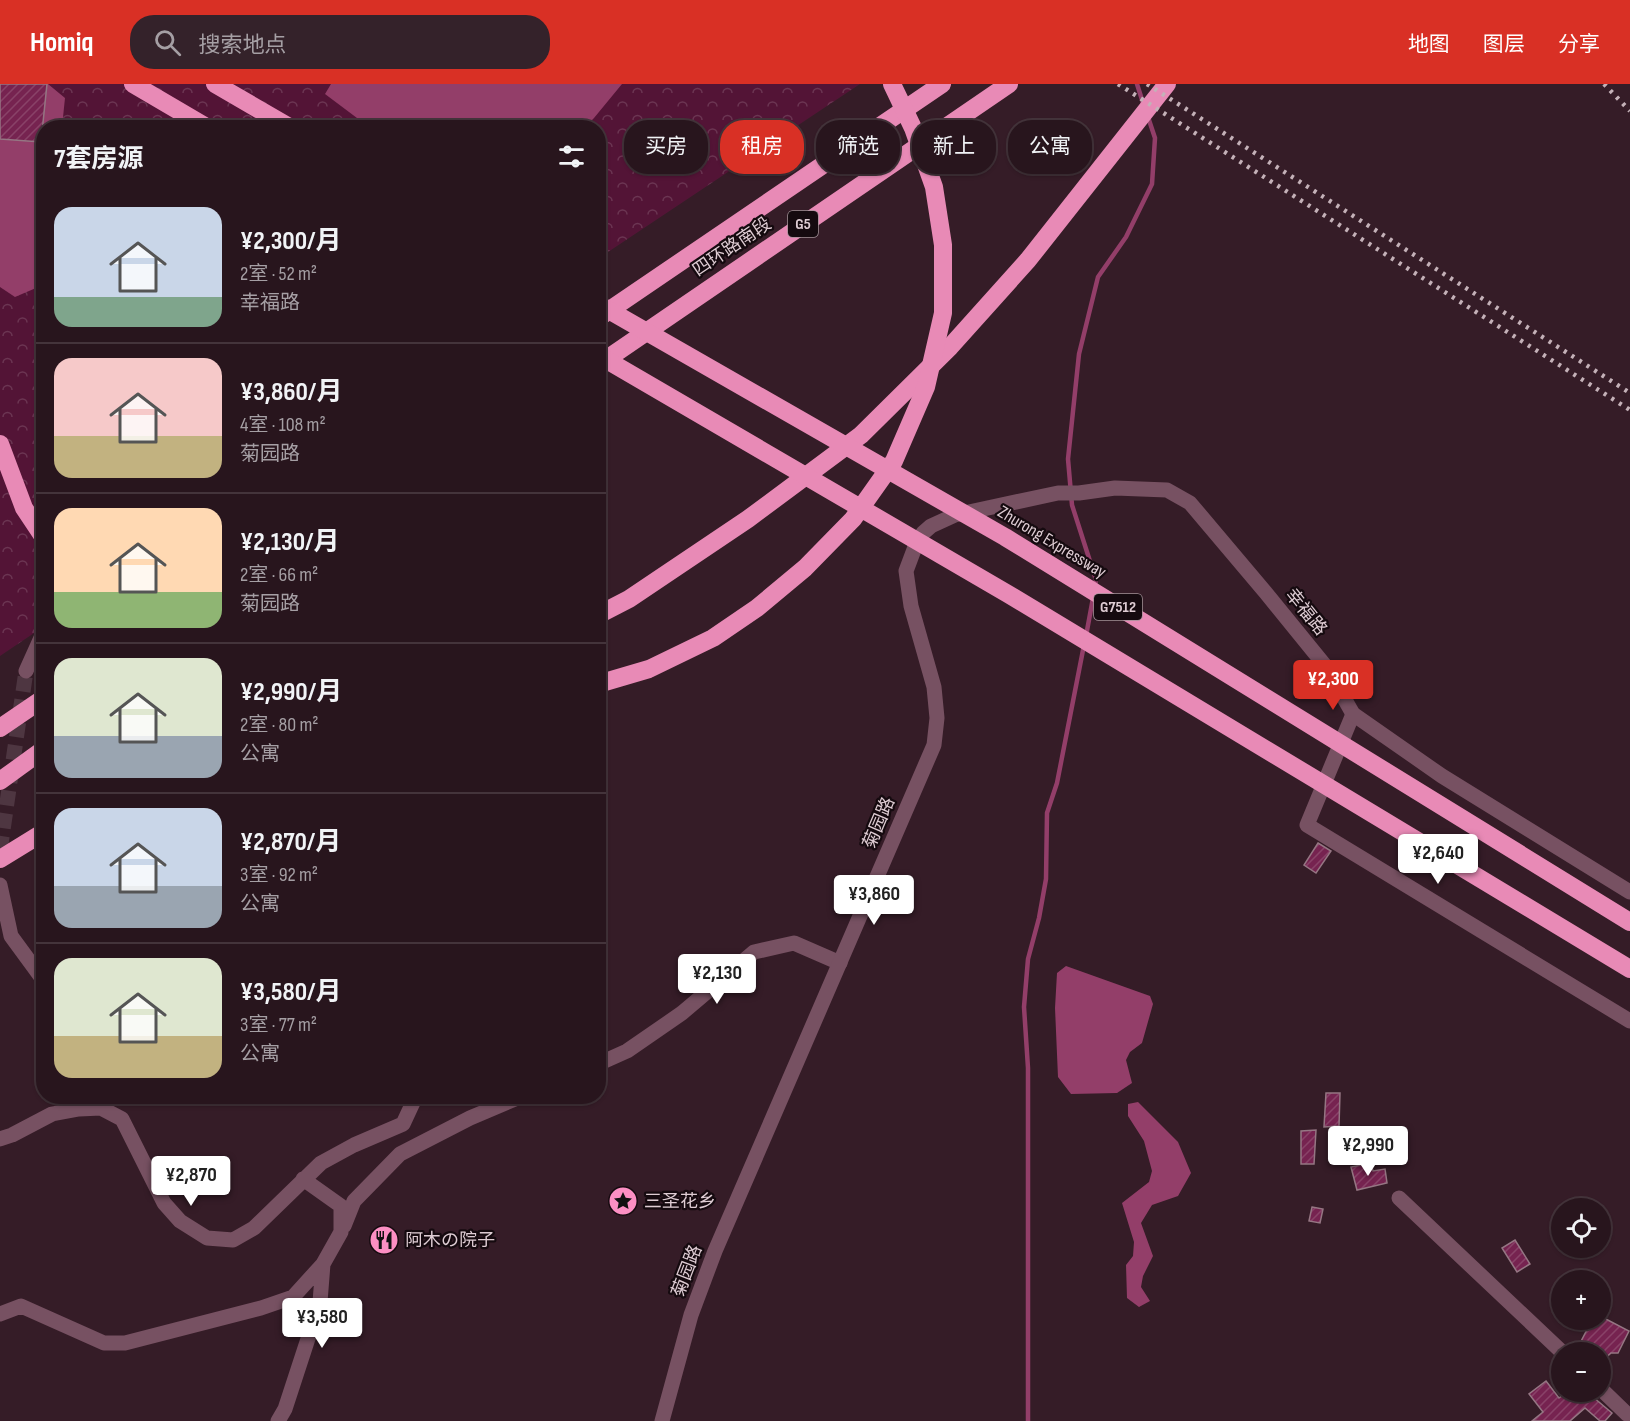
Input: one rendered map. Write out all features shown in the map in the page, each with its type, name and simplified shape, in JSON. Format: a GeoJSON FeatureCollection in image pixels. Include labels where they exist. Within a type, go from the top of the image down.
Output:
{"type":"FeatureCollection","features":[{"type":"Feature","properties":{"kind":"highway"},"geometry":{"type":"LineString","coordinates":[[133,84],[194,120]]}},
{"type":"Feature","properties":{"kind":"highway"},"geometry":{"type":"LineString","coordinates":[[215,84],[277,120]]}},
{"type":"Feature","properties":{"kind":"highway"},"geometry":{"type":"LineString","coordinates":[[606,682],[649,669],[713,638],[757,608],[805,568],[853,519],[894,461],[926,387],[943,313],[943,245],[934,187],[913,128],[892,84]]}},
{"type":"Feature","properties":{"kind":"highway","name":"四环路南段"},"geometry":{"type":"LineString","coordinates":[[606,313],[942,84]]}},
{"type":"Feature","properties":{"kind":"highway","name":"四环路南段"},"geometry":{"type":"LineString","coordinates":[[606,360],[1009,84]]}},
{"type":"Feature","properties":{"kind":"highway"},"geometry":{"type":"LineString","coordinates":[[606,611],[629,599],[748,519],[861,435],[950,347],[1028,260],[1167,84]]}},
{"type":"Feature","properties":{"kind":"highway","name":"Zhurong Expressway"},"geometry":{"type":"LineString","coordinates":[[606,309],[1005,537],[1630,922]]}},
{"type":"Feature","properties":{"kind":"highway","name":"G7512"},"geometry":{"type":"LineString","coordinates":[[606,360],[1008,594],[1630,969]]}},
{"type":"Feature","properties":{"kind":"highway"},"geometry":{"type":"LineString","coordinates":[[0,444],[24,508],[36,525]]}},
{"type":"Feature","properties":{"kind":"highway"},"geometry":{"type":"LineString","coordinates":[[0,728],[36,703]]}},
{"type":"Feature","properties":{"kind":"highway"},"geometry":{"type":"LineString","coordinates":[[0,781],[36,755]]}},
{"type":"Feature","properties":{"kind":"highway"},"geometry":{"type":"LineString","coordinates":[[0,859],[36,837]]}},
{"type":"Feature","properties":{"kind":"street","name":"幸福路"},"geometry":{"type":"LineString","coordinates":[[1058,493],[1079,494],[1115,488],[1167,490],[1190,503],[1327,668],[1353,714],[1442,776],[1630,892]]}},
{"type":"Feature","properties":{"kind":"street","name":"菊园路"},"geometry":{"type":"LineString","coordinates":[[662,1421],[691,1315],[715,1251],[934,745],[937,718],[934,687],[911,606],[906,571],[915,547],[922,533],[931,526],[955,515],[1058,493]]}},
{"type":"Feature","properties":{"kind":"street"},"geometry":{"type":"LineString","coordinates":[[26,671],[36,649]]}},
{"type":"Feature","properties":{"kind":"street"},"geometry":{"type":"LineString","coordinates":[[1353,714],[1307,825],[1630,1021]]}},
{"type":"Feature","properties":{"kind":"street"},"geometry":{"type":"LineString","coordinates":[[0,885],[11,936],[36,970]]}},
{"type":"Feature","properties":{"kind":"street"},"geometry":{"type":"LineString","coordinates":[[606,1060],[627,1051],[682,1013],[754,952],[794,943],[840,963]]}},
{"type":"Feature","properties":{"kind":"street"},"geometry":{"type":"LineString","coordinates":[[0,1140],[52,1114],[101,1108],[122,1119],[164,1203],[180,1221],[207,1238],[233,1240],[254,1228],[321,1163],[354,1145],[403,1124],[412,1104]]}},
{"type":"Feature","properties":{"kind":"street"},"geometry":{"type":"LineString","coordinates":[[0,1314],[21,1306],[104,1343],[125,1343],[261,1308],[293,1297],[323,1264],[342,1232],[354,1201],[400,1154],[470,1118],[503,1104]]}},
{"type":"Feature","properties":{"kind":"street"},"geometry":{"type":"LineString","coordinates":[[303,1179],[341,1206],[342,1232]]}},
{"type":"Feature","properties":{"kind":"street"},"geometry":{"type":"LineString","coordinates":[[1399,1198],[1551,1342]]}},
{"type":"Feature","properties":{"kind":"street"},"geometry":{"type":"LineString","coordinates":[[278,1421],[285,1409],[320,1302],[323,1264]]}},
{"type":"Feature","properties":{"kind":"street"},"geometry":{"type":"LineString","coordinates":[[1611,1398],[1630,1414]]}},
{"type":"Feature","properties":{"kind":"green space"},"geometry":{"type":"Polygon","coordinates":[[[0,84],[860,84],[804,121],[720,120],[720,174],[725,174],[606,253],[606,120],[36,120],[36,632],[0,656],[0,84]]]}},
{"type":"Feature","properties":{"kind":"shaded area"},"geometry":{"type":"Polygon","coordinates":[[[0,84],[48,84],[65,98],[63,120],[36,120],[36,288],[15,297],[0,287],[0,84]]]}},
{"type":"Feature","properties":{"kind":"shaded area"},"geometry":{"type":"Polygon","coordinates":[[[331,84],[622,84],[592,120],[360,120],[325,94],[331,84]]]}},
{"type":"Feature","properties":{"kind":"shaded area"},"geometry":{"type":"Polygon","coordinates":[[[1066,966],[1150,996],[1153,1004],[1142,1043],[1130,1052],[1126,1060],[1132,1083],[1117,1093],[1071,1094],[1058,1077],[1055,1008],[1057,973],[1066,966]]]}},
{"type":"Feature","properties":{"kind":"shaded area"},"geometry":{"type":"Polygon","coordinates":[[[1138,1102],[1178,1142],[1191,1173],[1178,1196],[1152,1205],[1141,1223],[1153,1256],[1143,1276],[1141,1287],[1150,1301],[1139,1307],[1127,1298],[1126,1265],[1133,1256],[1134,1242],[1122,1203],[1149,1182],[1152,1171],[1144,1141],[1128,1116],[1128,1104],[1138,1102]]]}},
{"type":"Feature","properties":{"kind":"building"},"geometry":{"type":"Polygon","coordinates":[[[0,84],[47,84],[43,120],[36,120],[36,142],[0,139],[0,84]]]}},
{"type":"Feature","properties":{"kind":"building"},"geometry":{"type":"Polygon","coordinates":[[[1318,843],[1331,851],[1316,873],[1304,865],[1318,843]]]}},
{"type":"Feature","properties":{"kind":"building"},"geometry":{"type":"Polygon","coordinates":[[[1326,1093],[1340,1093],[1339,1126],[1324,1127],[1326,1093]]]}},
{"type":"Feature","properties":{"kind":"building"},"geometry":{"type":"Polygon","coordinates":[[[1316,1130],[1314,1164],[1301,1164],[1301,1131],[1316,1130]]]}},
{"type":"Feature","properties":{"kind":"building"},"geometry":{"type":"Polygon","coordinates":[[[1371,1163],[1373,1171],[1385,1169],[1387,1183],[1357,1190],[1351,1167],[1371,1163]]]}},
{"type":"Feature","properties":{"kind":"building"},"geometry":{"type":"Polygon","coordinates":[[[1312,1207],[1323,1209],[1320,1223],[1309,1221],[1312,1207]]]}},
{"type":"Feature","properties":{"kind":"building"},"geometry":{"type":"Polygon","coordinates":[[[1515,1240],[1530,1264],[1517,1272],[1502,1248],[1515,1240]]]}},
{"type":"Feature","properties":{"kind":"building"},"geometry":{"type":"Polygon","coordinates":[[[1611,1322],[1629,1331],[1618,1353],[1611,1353],[1611,1342],[1581,1342],[1587,1330],[1611,1330],[1611,1322]]]}},
{"type":"Feature","properties":{"kind":"building"},"geometry":{"type":"Polygon","coordinates":[[[1546,1381],[1551,1388],[1551,1402],[1599,1402],[1612,1413],[1605,1421],[1600,1421],[1585,1408],[1570,1421],[1532,1421],[1543,1412],[1529,1394],[1546,1381]]]}},
{"type":"Feature","properties":{"kind":"waterway"},"geometry":{"type":"LineString","coordinates":[[1137,84],[1144,106]]}},
{"type":"Feature","properties":{"kind":"waterway"},"geometry":{"type":"LineString","coordinates":[[1095,586],[1096,580],[1072,505],[1068,459],[1079,354],[1098,277],[1126,237],[1152,184],[1155,138],[1148,117]]}},
{"type":"Feature","properties":{"kind":"waterway"},"geometry":{"type":"LineString","coordinates":[[1086,636],[1093,598]]}},
{"type":"Feature","properties":{"kind":"waterway"},"geometry":{"type":"LineString","coordinates":[[1028,1421],[1028,1068],[1024,1007],[1028,959],[1046,879],[1047,813],[1057,783],[1084,645]]}},
{"type":"Feature","properties":{"kind":"tunnel"},"geometry":{"type":"LineString","coordinates":[[0,851],[26,671]]}},
{"type":"Feature","properties":{"kind":"railway"},"geometry":{"type":"LineString","coordinates":[[1118,84],[1630,410]]}},
{"type":"Feature","properties":{"kind":"railway"},"geometry":{"type":"LineString","coordinates":[[1147,84],[1630,393]]}},
{"type":"Feature","properties":{"kind":"railway"},"geometry":{"type":"LineString","coordinates":[[1604,84],[1630,111]]}},
{"type":"Feature","properties":{"kind":"place","name":"三圣花乡"},"geometry":{"type":"Point","coordinates":[623,1201]}},
{"type":"Feature","properties":{"kind":"place","name":"阿木の院子"},"geometry":{"type":"Point","coordinates":[384,1240]}}]}
